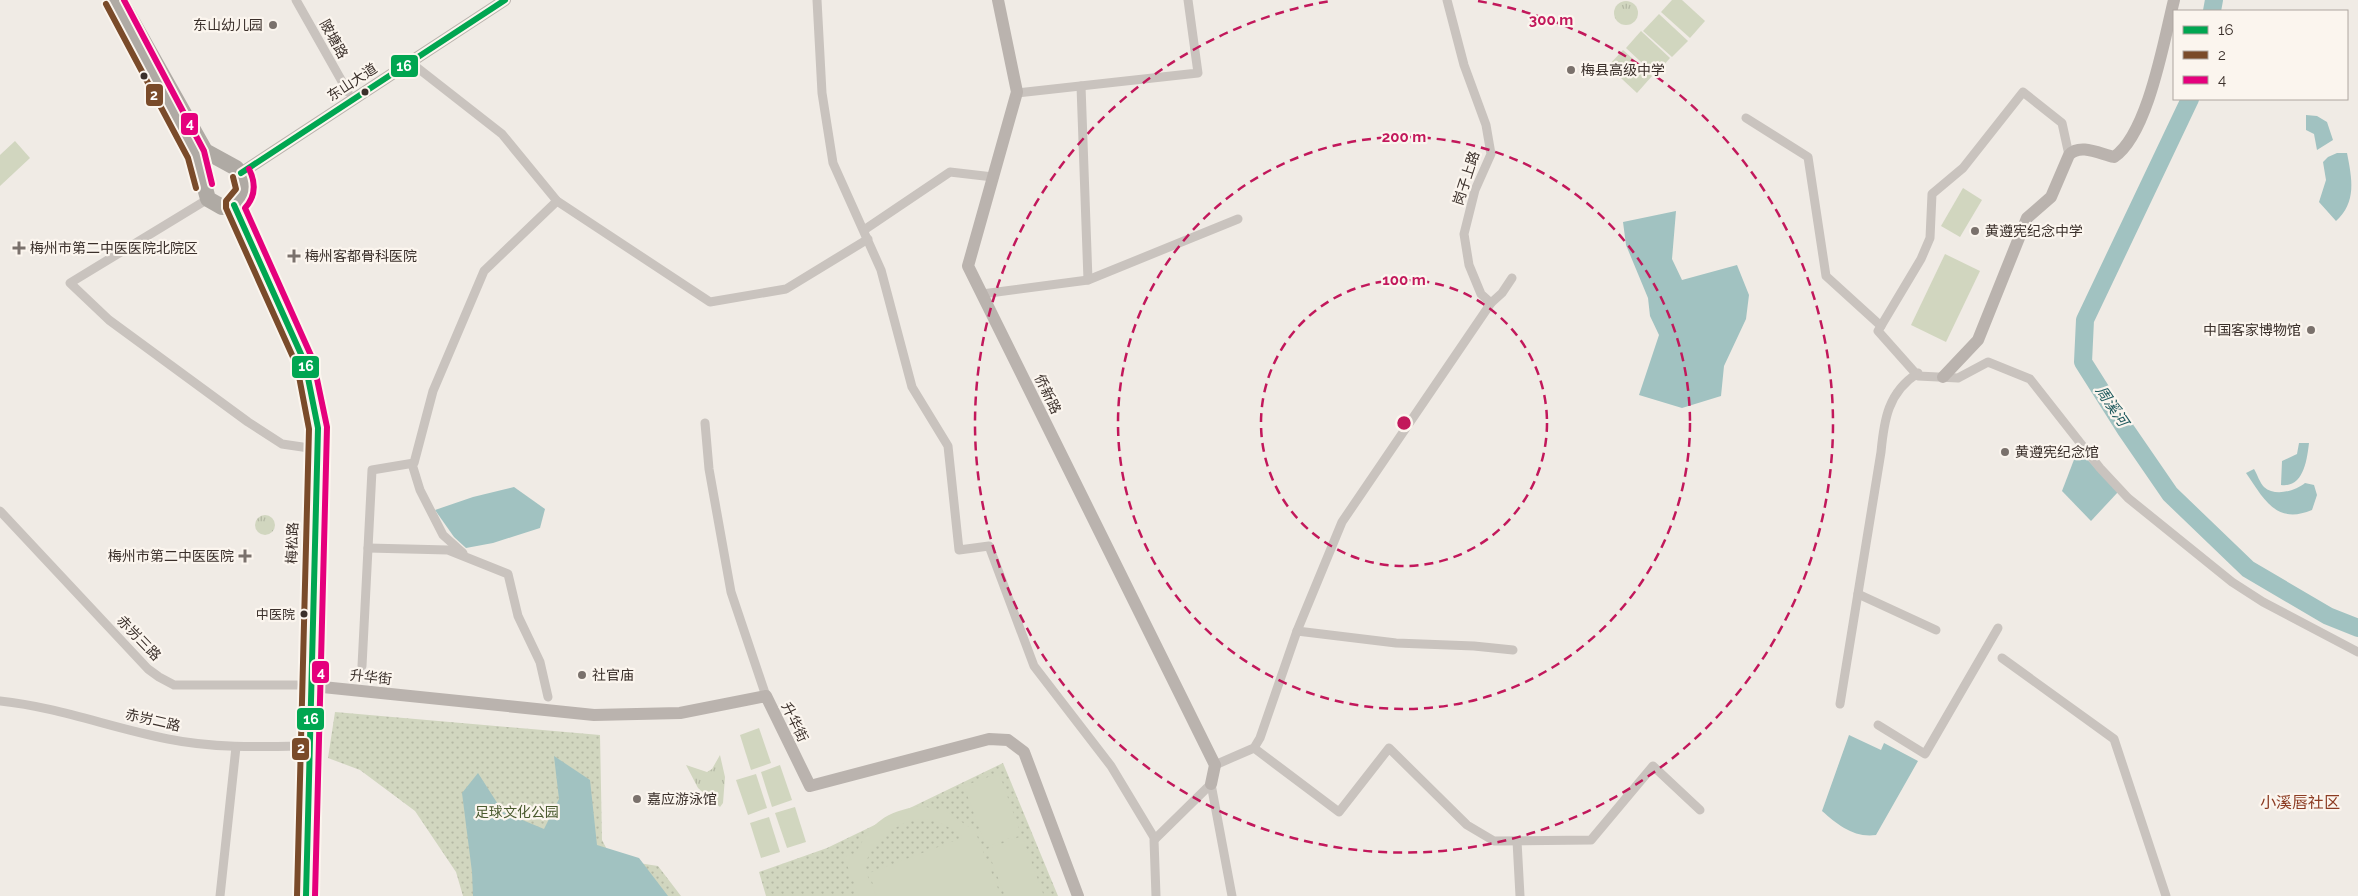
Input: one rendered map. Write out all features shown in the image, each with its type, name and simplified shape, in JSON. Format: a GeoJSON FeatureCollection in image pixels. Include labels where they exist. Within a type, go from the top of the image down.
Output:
{"type":"FeatureCollection","features":[{"type":"Feature","properties":{"kind":"highway"},"geometry":{"type":"LineString","coordinates":[[114,0],[196,155],[206,192],[217,206],[231,206],[243,196],[246,190],[244,178],[235,169],[205,151],[120,0]]}},
{"type":"Feature","properties":{"kind":"highway"},"geometry":{"type":"LineString","coordinates":[[206,192],[205,180],[212,170],[217,167],[235,169]]}},
{"type":"Feature","properties":{"kind":"street","name":"陂塘路"},"geometry":{"type":"LineString","coordinates":[[296,0],[348,92]]}},
{"type":"Feature","properties":{"kind":"street","name":"东山大道"},"geometry":{"type":"LineString","coordinates":[[235,169],[410,62],[504,0]]}},
{"type":"Feature","properties":{"kind":"street"},"geometry":{"type":"LineString","coordinates":[[817,0],[822,93],[832,163],[864,230],[880,270],[912,387],[948,446],[960,550],[990,546],[1034,666],[1111,766],[1155,839],[1156,896]]}},
{"type":"Feature","properties":{"kind":"street","name":"侨新路"},"geometry":{"type":"LineString","coordinates":[[998,0],[1017,93],[968,266],[1215,765]]}},
{"type":"Feature","properties":{"kind":"street"},"geometry":{"type":"LineString","coordinates":[[1017,93],[1198,73],[1188,0]]}},
{"type":"Feature","properties":{"kind":"street","name":"岗子上路"},"geometry":{"type":"LineString","coordinates":[[1447,0],[1464,65],[1486,125],[1491,154],[1486,160],[1475,190],[1464,234],[1469,265],[1481,294],[1491,303]]}},
{"type":"Feature","properties":{"kind":"street"},"geometry":{"type":"LineString","coordinates":[[1943,377],[1978,340],[2027,218],[2050,197],[2070,155],[2074,150],[2080,149],[2114,157],[2122,152],[2131,140],[2155,80],[2174,0]]}},
{"type":"Feature","properties":{"kind":"street"},"geometry":{"type":"LineString","coordinates":[[410,62],[502,134],[557,201],[710,302],[786,289],[868,239]]}},
{"type":"Feature","properties":{"kind":"street"},"geometry":{"type":"LineString","coordinates":[[1080,86],[1088,280]]}},
{"type":"Feature","properties":{"kind":"street"},"geometry":{"type":"LineString","coordinates":[[2070,155],[2062,123],[2023,92],[1963,168],[1932,194],[1930,238],[1921,259],[1878,331],[1918,376],[1958,378],[1988,362],[2030,378],[2100,468],[2128,498],[2150,517],[2232,582],[2263,602],[2358,652]]}},
{"type":"Feature","properties":{"kind":"street"},"geometry":{"type":"LineString","coordinates":[[1746,118],[1808,157],[1826,276],[1881,326]]}},
{"type":"Feature","properties":{"kind":"street"},"geometry":{"type":"LineString","coordinates":[[864,230],[950,172],[993,177]]}},
{"type":"Feature","properties":{"kind":"street"},"geometry":{"type":"LineString","coordinates":[[206,192],[70,283],[109,320],[248,422],[282,444],[309,448]]}},
{"type":"Feature","properties":{"kind":"street"},"geometry":{"type":"LineString","coordinates":[[362,666],[372,470],[414,464],[433,391],[484,271],[557,201]]}},
{"type":"Feature","properties":{"kind":"street","name":"梅松路"},"geometry":{"type":"LineString","coordinates":[[231,206],[297,364],[310,430],[301,746],[299,896]]}},
{"type":"Feature","properties":{"kind":"street","name":"梅松路"},"geometry":{"type":"LineString","coordinates":[[231,206],[305,363],[318,428],[306,896]]}},
{"type":"Feature","properties":{"kind":"street"},"geometry":{"type":"LineString","coordinates":[[982,294],[1088,280],[1238,219]]}},
{"type":"Feature","properties":{"kind":"street"},"geometry":{"type":"LineString","coordinates":[[1232,896],[1211,784],[1215,765],[1254,748],[1260,738],[1297,631],[1342,522],[1491,303],[1502,293],[1512,278]]}},
{"type":"Feature","properties":{"kind":"street"},"geometry":{"type":"LineString","coordinates":[[1840,704],[1881,452],[1884,420],[1889,405],[1903,386],[1918,373]]}},
{"type":"Feature","properties":{"kind":"street"},"geometry":{"type":"LineString","coordinates":[[704,423],[709,468],[731,592],[766,696]]}},
{"type":"Feature","properties":{"kind":"street"},"geometry":{"type":"LineString","coordinates":[[412,464],[420,490],[443,535],[470,559]]}},
{"type":"Feature","properties":{"kind":"street","name":"赤岃三路"},"geometry":{"type":"LineString","coordinates":[[0,511],[158,677],[174,685],[303,685]]}},
{"type":"Feature","properties":{"kind":"street"},"geometry":{"type":"LineString","coordinates":[[368,548],[448,550],[508,574],[518,616],[540,662],[548,697]]}},
{"type":"Feature","properties":{"kind":"street"},"geometry":{"type":"LineString","coordinates":[[1858,594],[1936,630]]}},
{"type":"Feature","properties":{"kind":"street"},"geometry":{"type":"LineString","coordinates":[[1878,725],[1924,754],[1998,628]]}},
{"type":"Feature","properties":{"kind":"street"},"geometry":{"type":"LineString","coordinates":[[1297,631],[1396,643],[1474,646],[1513,650]]}},
{"type":"Feature","properties":{"kind":"street"},"geometry":{"type":"LineString","coordinates":[[2002,658],[2114,739],[2166,896]]}},
{"type":"Feature","properties":{"kind":"street","name":"升华街"},"geometry":{"type":"LineString","coordinates":[[303,685],[594,715],[680,713],[766,696],[810,786],[989,739],[1008,740],[1024,752],[1078,896]]}},
{"type":"Feature","properties":{"kind":"street","name":"赤岃二路"},"geometry":{"type":"LineString","coordinates":[[0,701],[78,715],[168,740],[236,747],[301,746]]}},
{"type":"Feature","properties":{"kind":"street"},"geometry":{"type":"LineString","coordinates":[[0,708],[12,702]]}},
{"type":"Feature","properties":{"kind":"street"},"geometry":{"type":"LineString","coordinates":[[220,896],[236,747]]}},
{"type":"Feature","properties":{"kind":"street"},"geometry":{"type":"LineString","coordinates":[[1254,748],[1339,812],[1389,748],[1467,825],[1494,841],[1591,840],[1653,766],[1700,810]]}},
{"type":"Feature","properties":{"kind":"street"},"geometry":{"type":"LineString","coordinates":[[1155,839],[1211,784]]}},
{"type":"Feature","properties":{"kind":"street"},"geometry":{"type":"LineString","coordinates":[[1516,841],[1520,896]]}},
{"type":"Feature","properties":{"kind":"green space"},"geometry":{"type":"Polygon","coordinates":[[[1672,0],[1682,0],[1705,21],[1690,38],[1661,12],[1672,0]]]}},
{"type":"Feature","properties":{"kind":"green space"},"geometry":{"type":"Polygon","coordinates":[[[1626,1],[1634,5],[1638,13],[1634,21],[1626,25],[1618,21],[1614,13],[1618,5],[1626,1]]]}},
{"type":"Feature","properties":{"kind":"green space"},"geometry":{"type":"Polygon","coordinates":[[[1659,14],[1688,41],[1672,57],[1643,31],[1659,14]]]}},
{"type":"Feature","properties":{"kind":"green space"},"geometry":{"type":"Polygon","coordinates":[[[1641,31],[1670,58],[1655,75],[1626,48],[1641,31]]]}},
{"type":"Feature","properties":{"kind":"green space"},"geometry":{"type":"Polygon","coordinates":[[[1623,50],[1652,76],[1637,93],[1608,66],[1623,50]]]}},
{"type":"Feature","properties":{"kind":"green space"},"geometry":{"type":"Polygon","coordinates":[[[15,141],[30,158],[0,186],[0,155],[15,141]]]}},
{"type":"Feature","properties":{"kind":"green space"},"geometry":{"type":"Polygon","coordinates":[[[1963,188],[1982,200],[1960,237],[1941,226],[1963,188]]]}},
{"type":"Feature","properties":{"kind":"green space"},"geometry":{"type":"Polygon","coordinates":[[[1945,254],[1980,271],[1946,342],[1911,325],[1945,254]]]}},
{"type":"Feature","properties":{"kind":"green space"},"geometry":{"type":"Polygon","coordinates":[[[265,515],[272,518],[275,525],[272,532],[265,535],[258,532],[255,525],[258,518],[265,515]]]}},
{"type":"Feature","properties":{"kind":"green space","name":"足球文化公园"},"geometry":{"type":"Polygon","coordinates":[[[335,712],[600,735],[602,840],[612,859],[658,866],[681,896],[463,896],[456,872],[415,811],[360,770],[328,758],[335,712]]]}},
{"type":"Feature","properties":{"kind":"green space"},"geometry":{"type":"Polygon","coordinates":[[[759,728],[771,763],[751,770],[740,735],[759,728]]]}},
{"type":"Feature","properties":{"kind":"green space"},"geometry":{"type":"Polygon","coordinates":[[[720,755],[725,777],[723,803],[720,807],[698,788],[686,765],[707,772],[712,769],[720,755]]]}},
{"type":"Feature","properties":{"kind":"green space"},"geometry":{"type":"Polygon","coordinates":[[[1003,763],[1058,896],[766,896],[759,872],[827,848],[1003,763]]]}},
{"type":"Feature","properties":{"kind":"green space"},"geometry":{"type":"Polygon","coordinates":[[[780,765],[792,800],[772,807],[761,772],[780,765]]]}},
{"type":"Feature","properties":{"kind":"green space"},"geometry":{"type":"Polygon","coordinates":[[[999,773],[1021,834],[986,847],[964,786],[999,773]]]}},
{"type":"Feature","properties":{"kind":"green space"},"geometry":{"type":"Polygon","coordinates":[[[756,774],[767,808],[748,815],[736,780],[756,774]]]}},
{"type":"Feature","properties":{"kind":"green space"},"geometry":{"type":"Polygon","coordinates":[[[919,806],[944,810],[975,831],[1001,896],[877,896],[869,873],[962,838],[961,835],[942,824],[922,819],[904,823],[877,844],[870,853],[866,870],[876,896],[859,896],[844,857],[856,853],[868,833],[881,820],[907,808],[919,806]]]}},
{"type":"Feature","properties":{"kind":"green space"},"geometry":{"type":"Polygon","coordinates":[[[795,807],[806,842],[787,848],[775,813],[795,807]]]}},
{"type":"Feature","properties":{"kind":"green space"},"geometry":{"type":"Polygon","coordinates":[[[769,817],[780,852],[761,858],[750,823],[769,817]]]}},
{"type":"Feature","properties":{"kind":"green space"},"geometry":{"type":"Polygon","coordinates":[[[1022,836],[1044,896],[1005,896],[987,849],[1022,836]]]}},
{"type":"Feature","properties":{"kind":"water"},"geometry":{"type":"Polygon","coordinates":[[[2306,115],[2317,116],[2327,122],[2333,140],[2317,150],[2314,134],[2306,130],[2306,115]]]}},
{"type":"Feature","properties":{"kind":"water"},"geometry":{"type":"Polygon","coordinates":[[[2337,153],[2347,153],[2351,190],[2347,206],[2343,214],[2336,221],[2319,202],[2326,180],[2323,162],[2328,157],[2337,153]]]}},
{"type":"Feature","properties":{"kind":"water"},"geometry":{"type":"Polygon","coordinates":[[[1676,211],[1672,259],[1682,280],[1737,265],[1749,295],[1746,319],[1724,366],[1721,396],[1682,408],[1639,395],[1659,335],[1650,316],[1648,298],[1626,245],[1623,222],[1676,211]]]}},
{"type":"Feature","properties":{"kind":"water"},"geometry":{"type":"Polygon","coordinates":[[[2299,443],[2309,443],[2303,471],[2295,482],[2289,485],[2281,485],[2282,461],[2297,454],[2299,443]]]}},
{"type":"Feature","properties":{"kind":"water"},"geometry":{"type":"Polygon","coordinates":[[[2081,453],[2118,492],[2091,521],[2062,491],[2075,457],[2081,453]]]}},
{"type":"Feature","properties":{"kind":"water"},"geometry":{"type":"Polygon","coordinates":[[[2254,469],[2264,487],[2274,492],[2285,492],[2305,483],[2314,485],[2317,495],[2312,510],[2300,514],[2289,514],[2280,512],[2272,507],[2246,473],[2254,469]]]}},
{"type":"Feature","properties":{"kind":"water"},"geometry":{"type":"Polygon","coordinates":[[[514,487],[545,509],[540,528],[493,543],[466,548],[454,537],[435,510],[473,497],[514,487]]]}},
{"type":"Feature","properties":{"kind":"water"},"geometry":{"type":"Polygon","coordinates":[[[1849,735],[1881,750],[1884,743],[1918,761],[1876,835],[1853,832],[1840,826],[1822,811],[1849,735]]]}},
{"type":"Feature","properties":{"kind":"water"},"geometry":{"type":"Polygon","coordinates":[[[554,756],[590,780],[597,845],[639,858],[668,896],[473,896],[472,872],[462,793],[478,773],[503,812],[544,829],[559,799],[554,756]]]}},
{"type":"Feature","properties":{"kind":"waterway","name":"周溪河"},"geometry":{"type":"LineString","coordinates":[[2212,10],[2214,0]]}},
{"type":"Feature","properties":{"kind":"waterway","name":"周溪河"},"geometry":{"type":"LineString","coordinates":[[2190,100],[2085,320],[2083,362],[2126,430],[2170,494],[2248,569],[2328,616],[2358,628]]}},
{"type":"Feature","properties":{"kind":"transit line","name":"4"},"geometry":{"type":"LineString","coordinates":[[124,0],[204,151],[212,184]]}},
{"type":"Feature","properties":{"kind":"transit line","name":"16"},"geometry":{"type":"LineString","coordinates":[[241,173],[505,0]]}},
{"type":"Feature","properties":{"kind":"transit line","name":"2"},"geometry":{"type":"LineString","coordinates":[[106,4],[188,158],[196,188]]}},
{"type":"Feature","properties":{"kind":"transit line","name":"4"},"geometry":{"type":"LineString","coordinates":[[249,169],[254,189],[251,199],[245,208],[313,360],[327,427],[315,896]]}},
{"type":"Feature","properties":{"kind":"transit line","name":"2"},"geometry":{"type":"LineString","coordinates":[[233,177],[236,189],[226,201],[226,208],[297,366],[309,429],[297,896]]}},
{"type":"Feature","properties":{"kind":"transit line","name":"16"},"geometry":{"type":"LineString","coordinates":[[234,205],[305,363],[318,428],[306,896]]}},
{"type":"Feature","properties":{"kind":"place","name":"东山幼儿园"},"geometry":{"type":"Point","coordinates":[273,25]}},
{"type":"Feature","properties":{"kind":"place","name":"梅县高级中学"},"geometry":{"type":"Point","coordinates":[1571,70]}},
{"type":"Feature","properties":{"kind":"place","name":"黄遵宪纪念中学"},"geometry":{"type":"Point","coordinates":[1975,231]}},
{"type":"Feature","properties":{"kind":"place","name":"梅州市第二中医医院北院区"},"geometry":{"type":"Point","coordinates":[19,248]}},
{"type":"Feature","properties":{"kind":"place","name":"梅州客都骨科医院"},"geometry":{"type":"Point","coordinates":[294,256]}},
{"type":"Feature","properties":{"kind":"place","name":"中国客家博物馆"},"geometry":{"type":"Point","coordinates":[2311,330]}},
{"type":"Feature","properties":{"kind":"place","name":"黄遵宪纪念馆"},"geometry":{"type":"Point","coordinates":[2005,452]}},
{"type":"Feature","properties":{"kind":"place","name":"梅州市第二中医医院"},"geometry":{"type":"Point","coordinates":[245,556]}},
{"type":"Feature","properties":{"kind":"place","name":"中医院"},"geometry":{"type":"Point","coordinates":[304,614]}},
{"type":"Feature","properties":{"kind":"place","name":"社官庙"},"geometry":{"type":"Point","coordinates":[582,675]}},
{"type":"Feature","properties":{"kind":"place","name":"嘉应游泳馆"},"geometry":{"type":"Point","coordinates":[637,799]}},
{"type":"Feature","properties":{"kind":"district","name":"小溪唇社区"},"geometry":{"type":"Point","coordinates":[2300,802]}}]}
